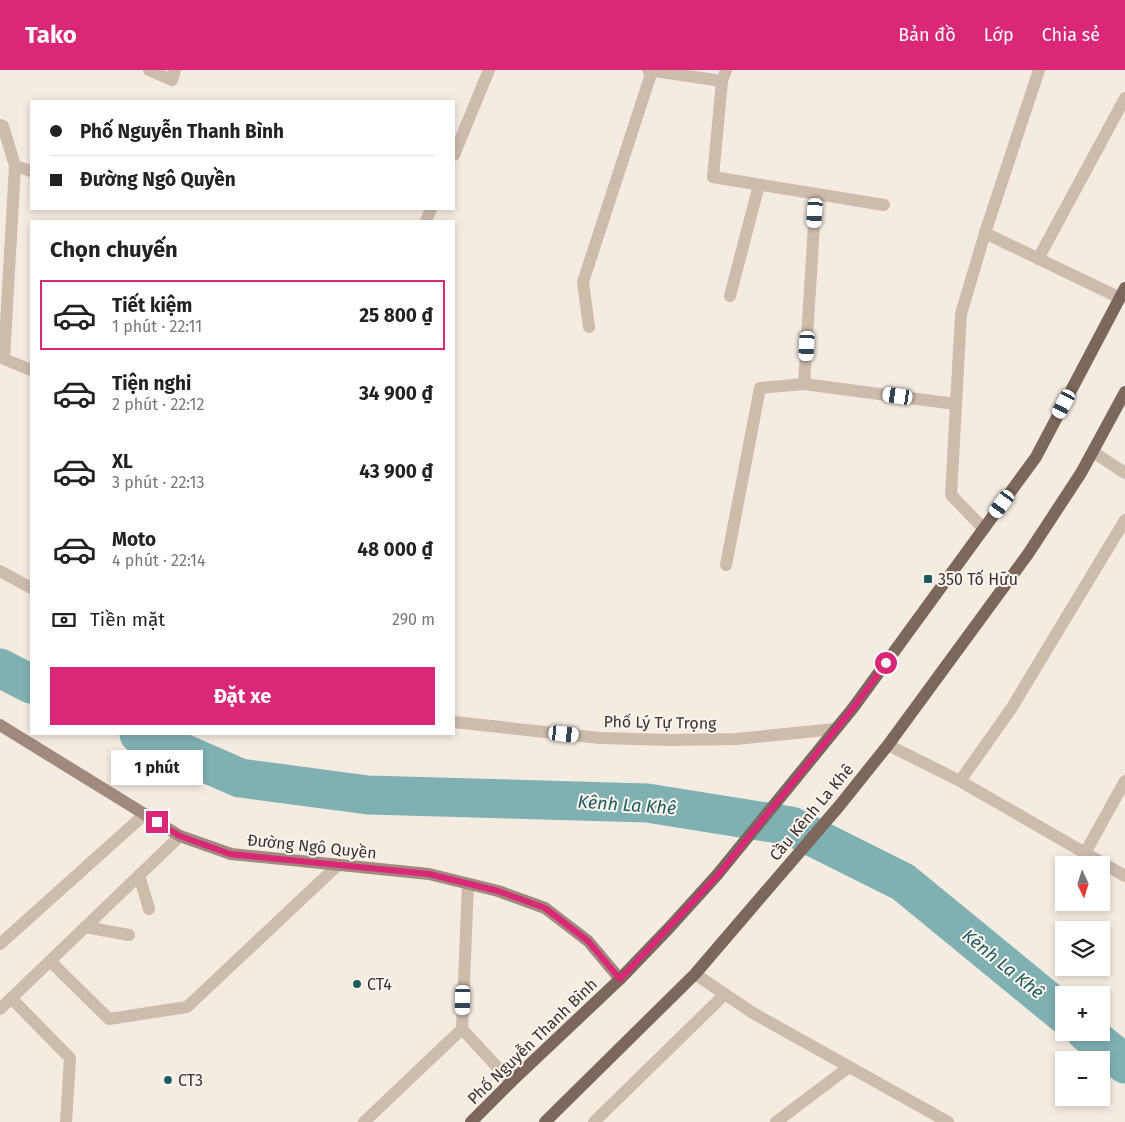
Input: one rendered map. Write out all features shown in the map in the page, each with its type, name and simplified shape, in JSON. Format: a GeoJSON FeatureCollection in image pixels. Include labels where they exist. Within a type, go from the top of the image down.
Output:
{"type":"FeatureCollection","features":[{"type":"Feature","properties":{"kind":"main road"},"geometry":{"type":"LineString","coordinates":[[835,729],[853,708],[1036,458],[1122,293]]}},
{"type":"Feature","properties":{"kind":"main road"},"geometry":{"type":"LineString","coordinates":[[888,745],[1028,554],[1082,474],[1125,392]]}},
{"type":"Feature","properties":{"kind":"main road","name":"Cầu Kênh La Khê"},"geometry":{"type":"LineString","coordinates":[[718,875],[835,729]]}},
{"type":"Feature","properties":{"kind":"main road","name":"Cầu Kênh La Khê"},"geometry":{"type":"LineString","coordinates":[[694,974],[840,805],[888,745]]}},
{"type":"Feature","properties":{"kind":"main road","name":"Phố Nguyễn Thanh Bình"},"geometry":{"type":"LineString","coordinates":[[471,1122],[620,979],[718,875]]}},
{"type":"Feature","properties":{"kind":"main road"},"geometry":{"type":"LineString","coordinates":[[546,1122],[694,974]]}},
{"type":"Feature","properties":{"kind":"street"},"geometry":{"type":"LineString","coordinates":[[148,70],[174,75]]}},
{"type":"Feature","properties":{"kind":"street"},"geometry":{"type":"LineString","coordinates":[[455,153],[489,70]]}},
{"type":"Feature","properties":{"kind":"street"},"geometry":{"type":"LineString","coordinates":[[588,327],[583,282],[650,70],[724,75],[713,177],[884,205]]}},
{"type":"Feature","properties":{"kind":"street"},"geometry":{"type":"LineString","coordinates":[[984,529],[951,495],[961,314],[985,233],[1039,70]]}},
{"type":"Feature","properties":{"kind":"street"},"geometry":{"type":"LineString","coordinates":[[1038,258],[1125,98]]}},
{"type":"Feature","properties":{"kind":"street"},"geometry":{"type":"LineString","coordinates":[[0,125],[3,126],[16,166],[4,359],[30,370]]}},
{"type":"Feature","properties":{"kind":"street"},"geometry":{"type":"LineString","coordinates":[[16,166],[30,171]]}},
{"type":"Feature","properties":{"kind":"street"},"geometry":{"type":"LineString","coordinates":[[730,296],[758,185]]}},
{"type":"Feature","properties":{"kind":"street"},"geometry":{"type":"LineString","coordinates":[[804,384],[816,194]]}},
{"type":"Feature","properties":{"kind":"street"},"geometry":{"type":"LineString","coordinates":[[985,233],[1038,258],[1122,293]]}},
{"type":"Feature","properties":{"kind":"street"},"geometry":{"type":"LineString","coordinates":[[726,565],[760,388],[804,384],[955,404]]}},
{"type":"Feature","properties":{"kind":"street"},"geometry":{"type":"LineString","coordinates":[[1093,452],[1125,473]]}},
{"type":"Feature","properties":{"kind":"street"},"geometry":{"type":"LineString","coordinates":[[960,781],[1011,709],[1125,520]]}},
{"type":"Feature","properties":{"kind":"street"},"geometry":{"type":"LineString","coordinates":[[0,571],[30,587]]}},
{"type":"Feature","properties":{"kind":"street","name":"Phố Lý Tự Trọng"},"geometry":{"type":"LineString","coordinates":[[455,722],[600,738],[670,740],[736,739],[835,729]]}},
{"type":"Feature","properties":{"kind":"street","name":"Đường Ngô Quyền"},"geometry":{"type":"LineString","coordinates":[[0,725],[180,836],[230,854],[429,874],[498,891],[545,908],[588,941],[620,979]]}},
{"type":"Feature","properties":{"kind":"street"},"geometry":{"type":"LineString","coordinates":[[888,745],[960,781],[1125,876]]}},
{"type":"Feature","properties":{"kind":"street"},"geometry":{"type":"LineString","coordinates":[[1085,853],[1125,781]]}},
{"type":"Feature","properties":{"kind":"street"},"geometry":{"type":"LineString","coordinates":[[0,944],[145,814]]}},
{"type":"Feature","properties":{"kind":"street"},"geometry":{"type":"LineString","coordinates":[[0,1009],[180,836]]}},
{"type":"Feature","properties":{"kind":"street"},"geometry":{"type":"LineString","coordinates":[[51,962],[109,1019],[187,1007],[338,865]]}},
{"type":"Feature","properties":{"kind":"street"},"geometry":{"type":"LineString","coordinates":[[139,876],[149,909]]}},
{"type":"Feature","properties":{"kind":"street"},"geometry":{"type":"LineString","coordinates":[[364,1122],[462,1029],[468,885]]}},
{"type":"Feature","properties":{"kind":"street"},"geometry":{"type":"LineString","coordinates":[[85,927],[129,936]]}},
{"type":"Feature","properties":{"kind":"street"},"geometry":{"type":"LineString","coordinates":[[694,974],[752,1013],[948,1122]]}},
{"type":"Feature","properties":{"kind":"street"},"geometry":{"type":"LineString","coordinates":[[594,1122],[725,994]]}},
{"type":"Feature","properties":{"kind":"street"},"geometry":{"type":"LineString","coordinates":[[12,998],[70,1058],[66,1122]]}},
{"type":"Feature","properties":{"kind":"street"},"geometry":{"type":"LineString","coordinates":[[462,1029],[511,1082]]}},
{"type":"Feature","properties":{"kind":"street"},"geometry":{"type":"LineString","coordinates":[[776,1122],[849,1067]]}},
{"type":"Feature","properties":{"kind":"waterway","name":"Kênh La Khê"},"geometry":{"type":"LineString","coordinates":[[0,668],[30,683]]}},
{"type":"Feature","properties":{"kind":"waterway","name":"Kênh La Khê"},"geometry":{"type":"LineString","coordinates":[[141,735],[240,778],[368,795],[647,803],[791,826],[903,882],[1055,1007]]}},
{"type":"Feature","properties":{"kind":"waterway","name":"Kênh La Khê"},"geometry":{"type":"LineString","coordinates":[[1097,1041],[1125,1064]]}},
{"type":"Feature","properties":{"kind":"place","name":"350 Tố Hữu"},"geometry":{"type":"Point","coordinates":[928,579]}},
{"type":"Feature","properties":{"kind":"place","name":"CT4"},"geometry":{"type":"Point","coordinates":[357,984]}},
{"type":"Feature","properties":{"kind":"place","name":"CT3"},"geometry":{"type":"Point","coordinates":[168,1080]}},
{"type":"Feature","properties":{"kind":"route"},"geometry":{"type":"LineString","coordinates":[[157,822],[180,836],[230,854],[429,874],[498,891],[545,908],[588,941],[620,979],[718,875],[853,708],[886,663]]}}]}
